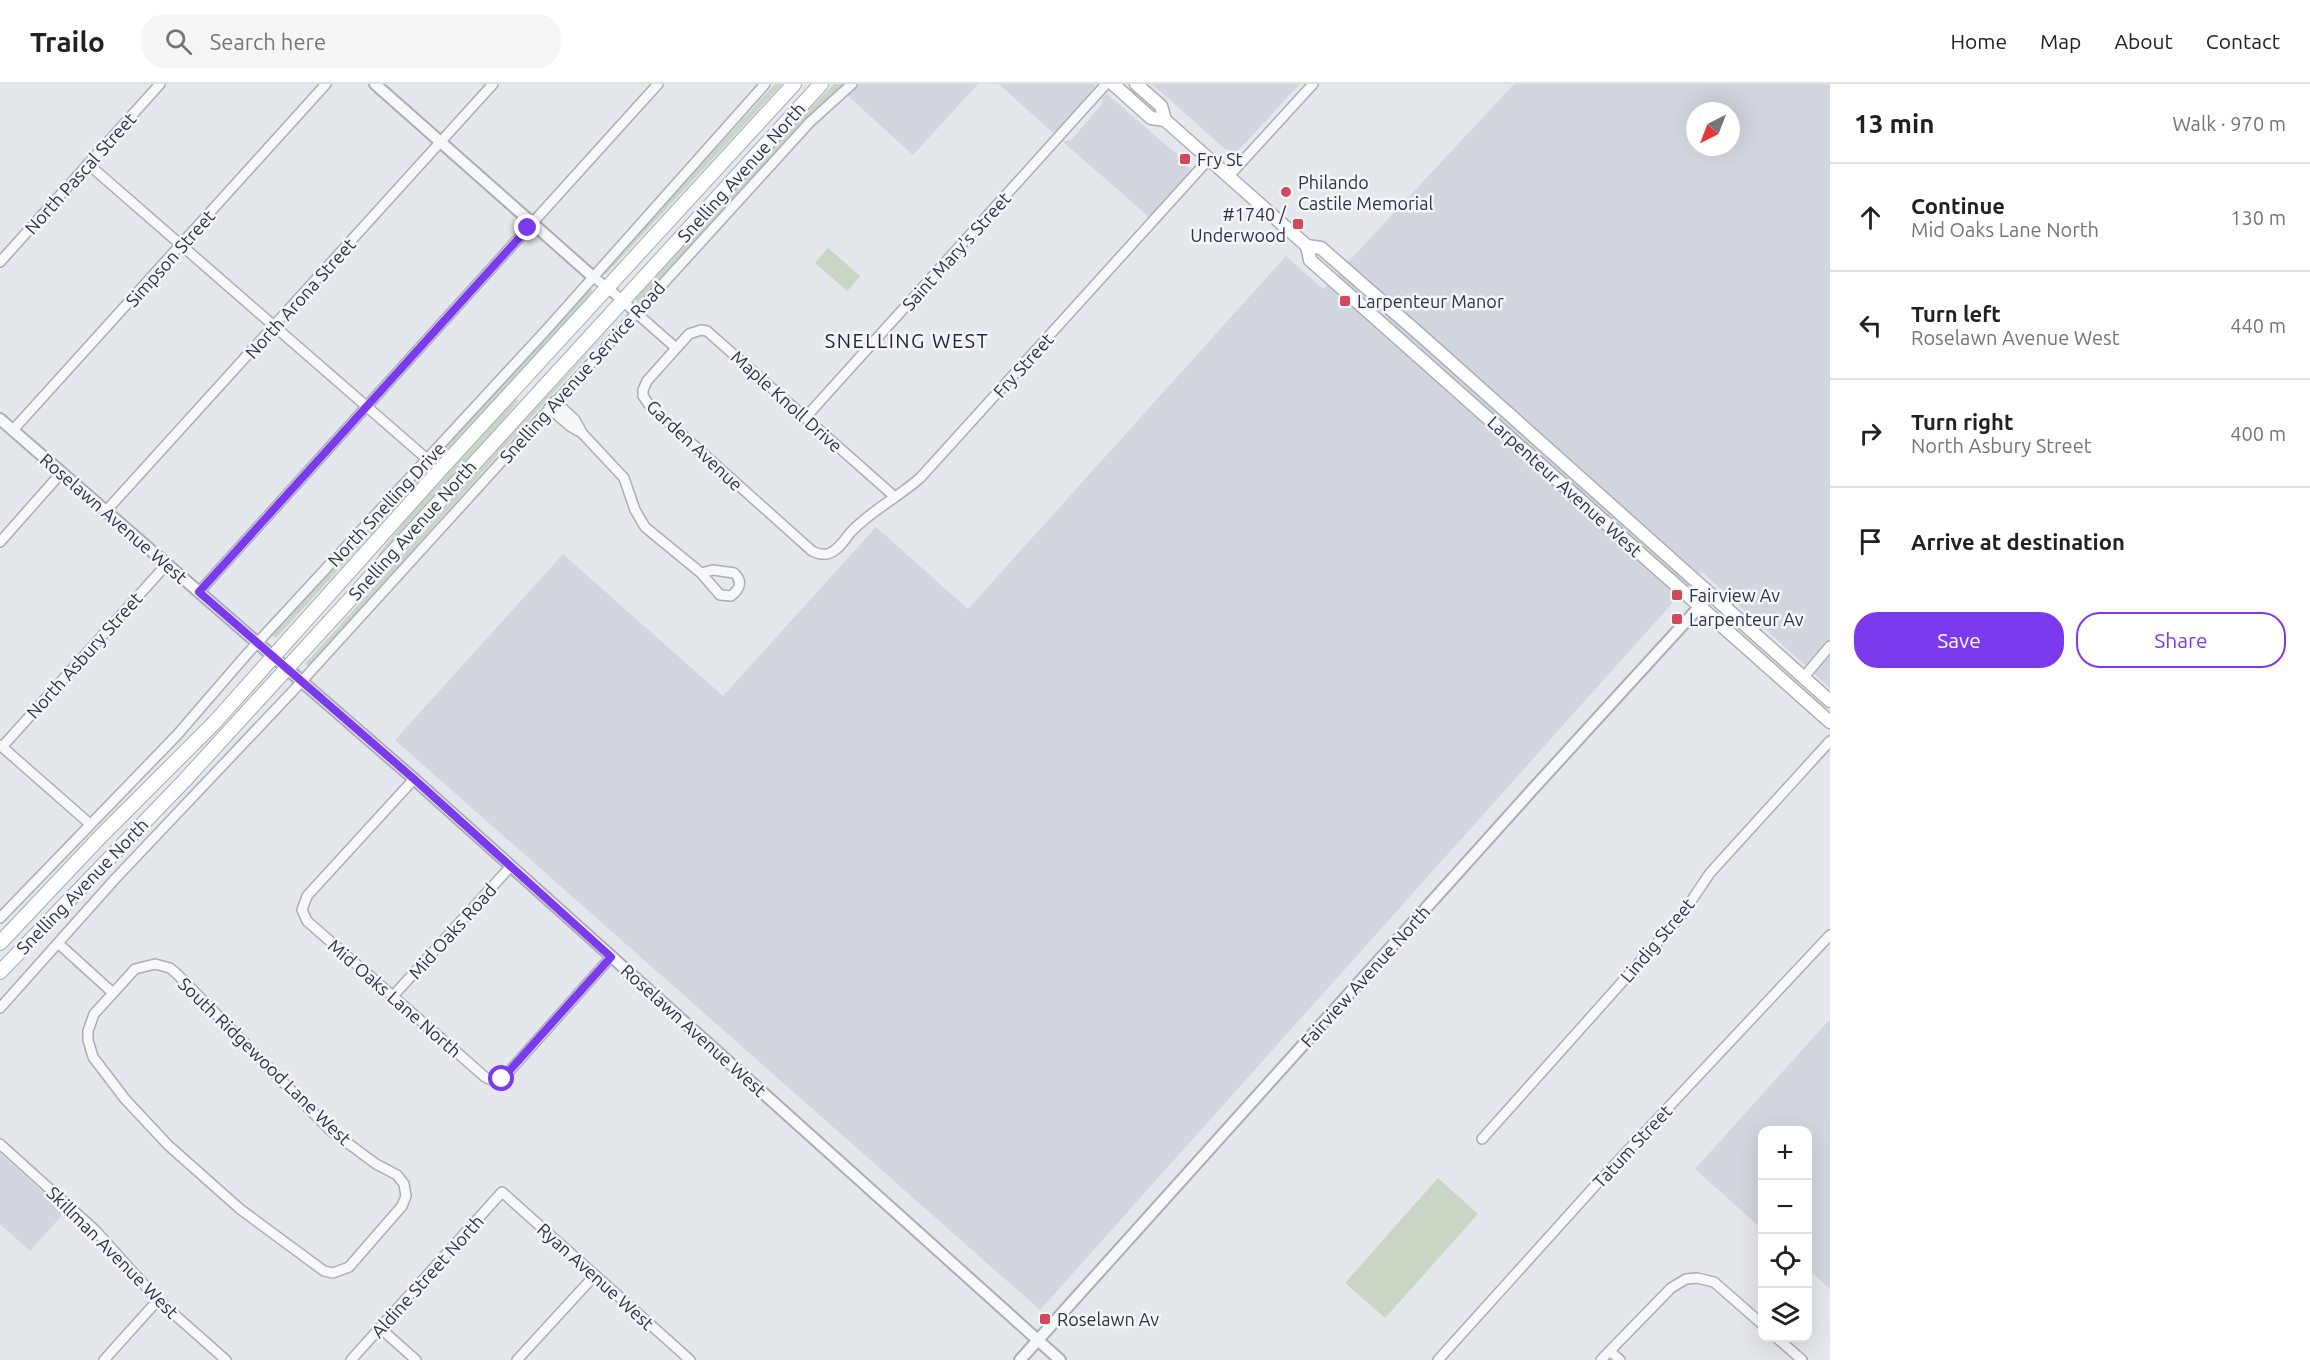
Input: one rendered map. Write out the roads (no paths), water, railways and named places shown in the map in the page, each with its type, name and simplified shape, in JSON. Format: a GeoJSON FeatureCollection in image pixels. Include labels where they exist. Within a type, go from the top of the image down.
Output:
{"type":"FeatureCollection","features":[{"type":"Feature","properties":{"kind":"main road","name":"Snelling Avenue North"},"geometry":{"type":"LineString","coordinates":[[0,943],[101,836],[215,722],[440,471],[794,84]]}},
{"type":"Feature","properties":{"kind":"main road","name":"Snelling Avenue North"},"geometry":{"type":"LineString","coordinates":[[0,972],[184,781],[821,84]]}},
{"type":"Feature","properties":{"kind":"main road","name":"Larpenteur Avenue West"},"geometry":{"type":"LineString","coordinates":[[1113,84],[1151,118],[1165,120]]}},
{"type":"Feature","properties":{"kind":"main road","name":"Larpenteur Avenue West"},"geometry":{"type":"LineString","coordinates":[[1136,84],[1161,106],[1165,120],[1307,246],[1320,248],[1502,407],[1830,701]]}},
{"type":"Feature","properties":{"kind":"main road","name":"Larpenteur Avenue West"},"geometry":{"type":"LineString","coordinates":[[1307,246],[1310,260],[1830,722]]}},
{"type":"Feature","properties":{"kind":"main road"},"geometry":{"type":"LineString","coordinates":[[1491,419],[1502,407]]}},
{"type":"Feature","properties":{"kind":"street","name":"North Pascal Street"},"geometry":{"type":"LineString","coordinates":[[0,262],[160,84]]}},
{"type":"Feature","properties":{"kind":"street","name":"Simpson Street"},"geometry":{"type":"LineString","coordinates":[[13,430],[326,84]]}},
{"type":"Feature","properties":{"kind":"street"},"geometry":{"type":"LineString","coordinates":[[375,84],[676,348]]}},
{"type":"Feature","properties":{"kind":"street","name":"North Arona Street"},"geometry":{"type":"LineString","coordinates":[[106,511],[493,84]]}},
{"type":"Feature","properties":{"kind":"street"},"geometry":{"type":"LineString","coordinates":[[199,592],[658,84]]}},
{"type":"Feature","properties":{"kind":"street","name":"North Snelling Drive"},"geometry":{"type":"LineString","coordinates":[[0,918],[177,735],[258,643],[540,336],[765,84]]}},
{"type":"Feature","properties":{"kind":"street","name":"Snelling Avenue Service Road"},"geometry":{"type":"LineString","coordinates":[[0,1008],[115,879],[302,681],[810,122],[852,84]]}},
{"type":"Feature","properties":{"kind":"street","name":"Saint Mary's Street"},"geometry":{"type":"LineString","coordinates":[[805,418],[1106,84]]}},
{"type":"Feature","properties":{"kind":"street"},"geometry":{"type":"LineString","coordinates":[[1229,176],[1313,84]]}},
{"type":"Feature","properties":{"kind":"street","name":"Fry Street"},"geometry":{"type":"LineString","coordinates":[[824,555],[832,553],[867,516],[912,485],[936,461],[1209,159]]}},
{"type":"Feature","properties":{"kind":"street"},"geometry":{"type":"LineString","coordinates":[[88,164],[427,459]]}},
{"type":"Feature","properties":{"kind":"street","name":"Maple Knoll Drive"},"geometry":{"type":"LineString","coordinates":[[676,348],[695,331],[706,331],[712,334],[895,497]]}},
{"type":"Feature","properties":{"kind":"street","name":"Garden Avenue"},"geometry":{"type":"LineString","coordinates":[[676,348],[645,385],[643,396],[646,402],[813,551],[824,555]]}},
{"type":"Feature","properties":{"kind":"street"},"geometry":{"type":"LineString","coordinates":[[552,405],[570,426],[582,433],[624,478],[635,510],[645,527],[701,573]]}},
{"type":"Feature","properties":{"kind":"street","name":"Roselawn Avenue West"},"geometry":{"type":"LineString","coordinates":[[0,419],[414,779],[1060,1360]]}},
{"type":"Feature","properties":{"kind":"street"},"geometry":{"type":"LineString","coordinates":[[0,542],[62,472]]}},
{"type":"Feature","properties":{"kind":"street","name":"North Asbury Street"},"geometry":{"type":"LineString","coordinates":[[1,746],[167,564]]}},
{"type":"Feature","properties":{"kind":"street","name":"Fairview Avenue North"},"geometry":{"type":"LineString","coordinates":[[1020,1360],[1711,594]]}},
{"type":"Feature","properties":{"kind":"street"},"geometry":{"type":"LineString","coordinates":[[1803,678],[1830,646]]}},
{"type":"Feature","properties":{"kind":"street","name":"Lindig Street"},"geometry":{"type":"LineString","coordinates":[[1482,1138],[1681,915],[1710,873],[1830,741]]}},
{"type":"Feature","properties":{"kind":"street"},"geometry":{"type":"LineString","coordinates":[[1,746],[90,824]]}},
{"type":"Feature","properties":{"kind":"street","name":"Mid Oaks Lane North"},"geometry":{"type":"LineString","coordinates":[[414,779],[307,896],[303,904],[307,921],[490,1080],[499,1080],[507,1075],[611,957]]}},
{"type":"Feature","properties":{"kind":"street","name":"Mid Oaks Road"},"geometry":{"type":"LineString","coordinates":[[393,996],[511,866]]}},
{"type":"Feature","properties":{"kind":"street","name":"Tatum Street"},"geometry":{"type":"LineString","coordinates":[[1438,1360],[1603,1177],[1830,935]]}},
{"type":"Feature","properties":{"kind":"street"},"geometry":{"type":"LineString","coordinates":[[58,944],[113,993]]}},
{"type":"Feature","properties":{"kind":"street","name":"South Ridgewood Lane West"},"geometry":{"type":"LineString","coordinates":[[155,964],[170,968],[330,1130],[376,1164],[401,1179],[406,1190],[405,1202],[361,1254],[344,1270],[333,1273],[324,1271],[240,1209],[153,1130],[98,1064],[89,1049],[90,1022],[94,1014],[113,993],[135,969],[143,965],[155,964]]}},
{"type":"Feature","properties":{"kind":"street","name":"Skillman Avenue West"},"geometry":{"type":"LineString","coordinates":[[0,1144],[95,1230],[158,1300],[226,1360]]}},
{"type":"Feature","properties":{"kind":"street","name":"Ryan Avenue West"},"geometry":{"type":"LineString","coordinates":[[502,1192],[686,1359]]}},
{"type":"Feature","properties":{"kind":"street","name":"Aldine Street North"},"geometry":{"type":"LineString","coordinates":[[351,1360],[502,1192]]}},
{"type":"Feature","properties":{"kind":"street"},"geometry":{"type":"LineString","coordinates":[[518,1360],[595,1275]]}},
{"type":"Feature","properties":{"kind":"street"},"geometry":{"type":"LineString","coordinates":[[1601,1360],[1678,1282],[1697,1278],[1714,1282],[1758,1320]]}},
{"type":"Feature","properties":{"kind":"street"},"geometry":{"type":"LineString","coordinates":[[104,1360],[158,1300]]}},
{"type":"Feature","properties":{"kind":"street"},"geometry":{"type":"LineString","coordinates":[[380,1328],[416,1360]]}},
{"type":"Feature","properties":{"kind":"street"},"geometry":{"type":"LineString","coordinates":[[1782,1342],[1802,1360]]}},
{"type":"Feature","properties":{"kind":"street"},"geometry":{"type":"LineString","coordinates":[[1611,1352],[1620,1360]]}},
{"type":"Feature","properties":{"kind":"place","name":"Fry St"},"geometry":{"type":"Point","coordinates":[1185,159]}},
{"type":"Feature","properties":{"kind":"place","name":"Philando Castile Memorial"},"geometry":{"type":"Point","coordinates":[1286,192]}},
{"type":"Feature","properties":{"kind":"place","name":"#1740 / Underwood"},"geometry":{"type":"Point","coordinates":[1298,224]}},
{"type":"Feature","properties":{"kind":"place","name":"Larpenteur Manor"},"geometry":{"type":"Point","coordinates":[1345,301]}},
{"type":"Feature","properties":{"kind":"place","name":"Fairview Av"},"geometry":{"type":"Point","coordinates":[1677,595]}},
{"type":"Feature","properties":{"kind":"place","name":"Larpenteur Av"},"geometry":{"type":"Point","coordinates":[1677,619]}},
{"type":"Feature","properties":{"kind":"place","name":"Roselawn Av"},"geometry":{"type":"Point","coordinates":[1045,1319]}},
{"type":"Feature","properties":{"kind":"district","name":"SNELLING WEST"},"geometry":{"type":"Point","coordinates":[907,340]}}]}
